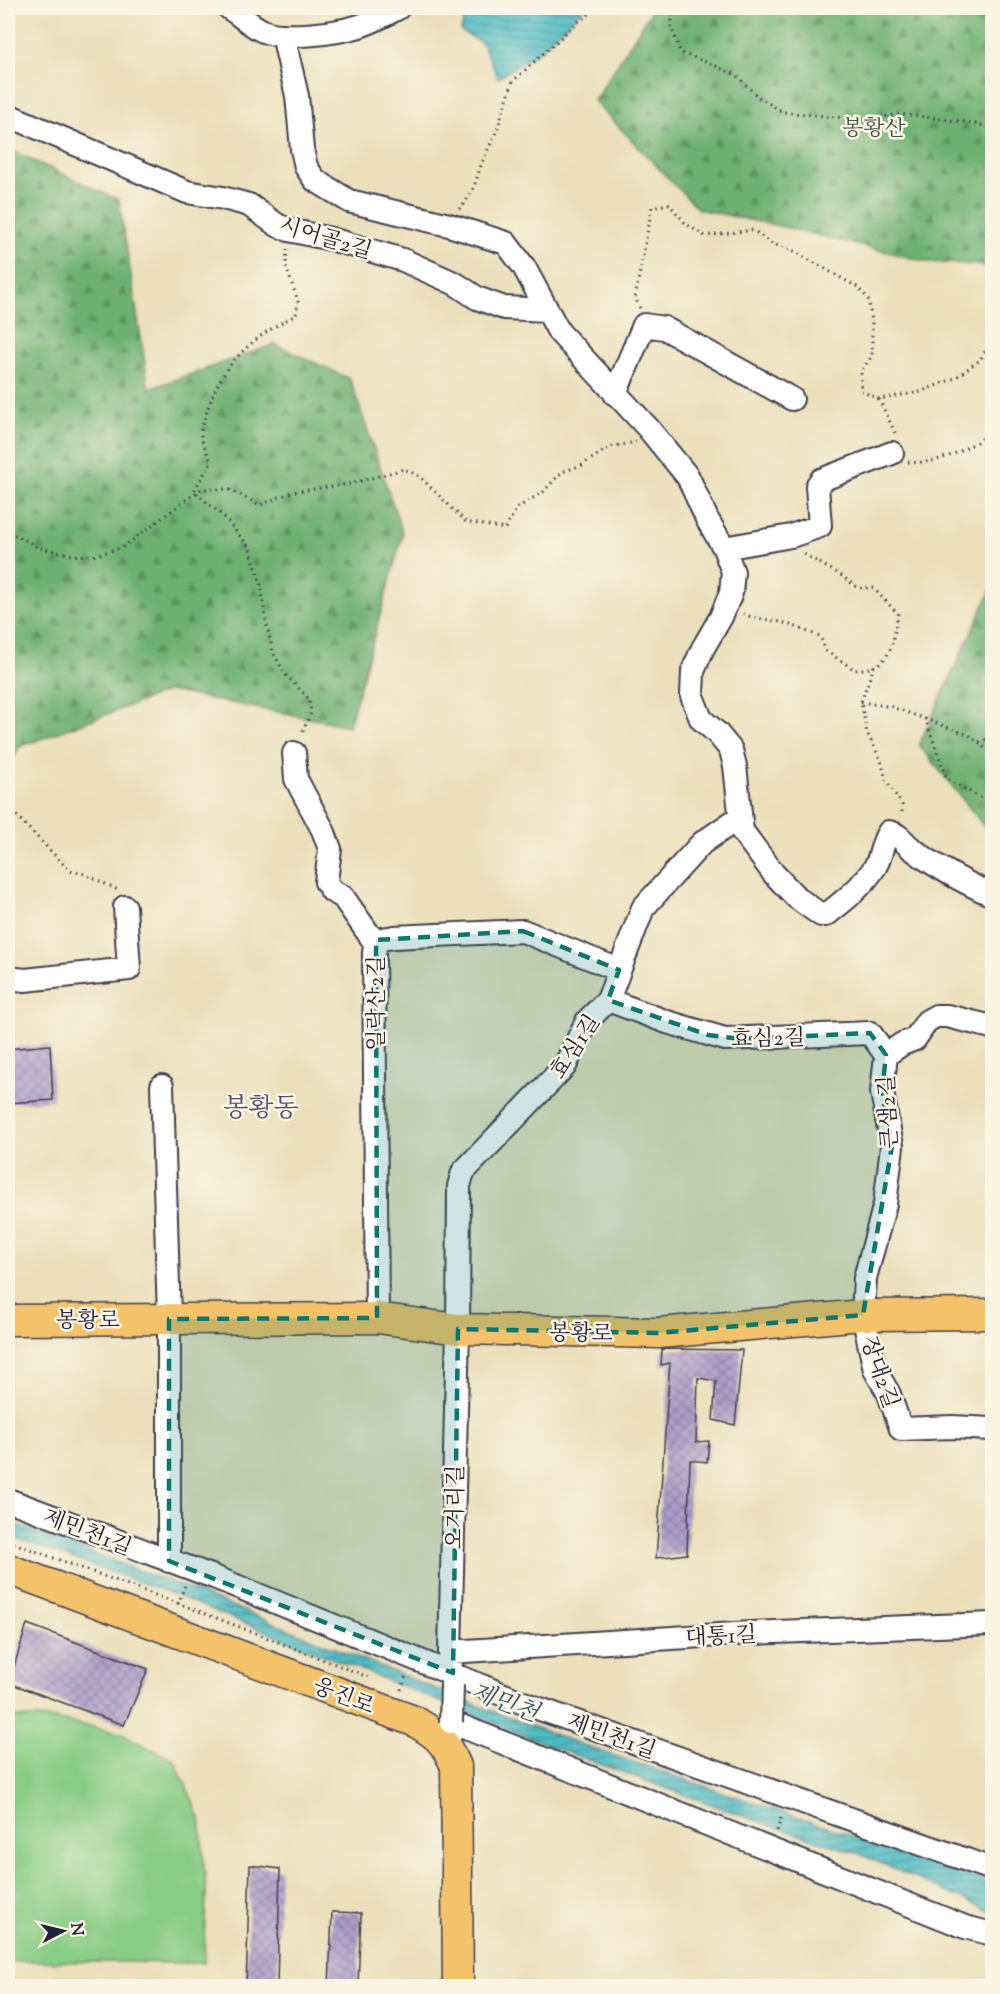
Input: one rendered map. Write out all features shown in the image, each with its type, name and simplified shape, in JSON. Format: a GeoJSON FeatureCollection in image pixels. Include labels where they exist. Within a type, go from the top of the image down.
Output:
{"type":"FeatureCollection","features":[{"type":"Feature","properties":{"kind":"main road","name":"봉황로"},"geometry":{"type":"LineString","coordinates":[[8,1320],[377,1318],[458,1329],[659,1333],[862,1315],[993,1314]]}},
{"type":"Feature","properties":{"kind":"main road","name":"웅진로"},"geometry":{"type":"LineString","coordinates":[[8,1569],[414,1721],[435,1733],[449,1735]]}},
{"type":"Feature","properties":{"kind":"main road"},"geometry":{"type":"LineString","coordinates":[[449,1735],[456,1766],[458,1986]]}},
{"type":"Feature","properties":{"kind":"street"},"geometry":{"type":"LineString","coordinates":[[229,8],[263,31],[283,35],[327,32],[356,27],[398,8]]}},
{"type":"Feature","properties":{"kind":"street","name":"시어골2길"},"geometry":{"type":"LineString","coordinates":[[283,35],[297,96],[302,149],[306,167],[315,180],[349,201],[441,223],[506,243],[524,267],[559,332],[688,477],[707,519],[724,548],[733,572],[731,593],[725,608],[693,671],[692,696],[701,719],[731,750],[735,766],[742,831],[774,874],[797,898],[820,915],[826,915],[856,891],[875,867],[880,858],[884,839],[890,832],[901,838]]}},
{"type":"Feature","properties":{"kind":"street","name":"시어골2길"},"geometry":{"type":"LineString","coordinates":[[8,115],[187,192],[249,205],[277,225],[289,230],[331,239],[404,260],[456,284],[477,298],[504,308],[547,310]]}},
{"type":"Feature","properties":{"kind":"street"},"geometry":{"type":"LineString","coordinates":[[615,394],[644,325],[664,328],[792,399]]}},
{"type":"Feature","properties":{"kind":"street"},"geometry":{"type":"LineString","coordinates":[[724,548],[791,536],[820,526],[817,486],[821,480],[892,453]]}},
{"type":"Feature","properties":{"kind":"street"},"geometry":{"type":"LineString","coordinates":[[294,753],[296,779],[323,830],[330,849],[326,882],[332,891],[343,897],[375,943]]}},
{"type":"Feature","properties":{"kind":"street","name":"효심1길"},"geometry":{"type":"LineString","coordinates":[[458,1329],[459,1186],[463,1172],[556,1077],[569,1059],[586,1021],[608,1000],[642,908],[702,843],[740,817]]}},
{"type":"Feature","properties":{"kind":"street"},"geometry":{"type":"LineString","coordinates":[[901,838],[910,848],[929,860],[993,895]]}},
{"type":"Feature","properties":{"kind":"street"},"geometry":{"type":"LineString","coordinates":[[8,978],[25,980],[129,969],[125,907]]}},
{"type":"Feature","properties":{"kind":"street","name":"일락산2길"},"geometry":{"type":"LineString","coordinates":[[377,1318],[374,953],[376,940],[394,937],[523,931],[620,970]]}},
{"type":"Feature","properties":{"kind":"street","name":"효심2길"},"geometry":{"type":"LineString","coordinates":[[608,1000],[667,1022],[725,1039],[870,1033],[886,1055]]}},
{"type":"Feature","properties":{"kind":"street","name":"큰샘2길"},"geometry":{"type":"LineString","coordinates":[[862,1315],[865,1278],[885,1204],[892,1146],[882,1092],[886,1055],[902,1044],[915,1039],[927,1021],[936,1016],[947,1016],[993,1027]]}},
{"type":"Feature","properties":{"kind":"street"},"geometry":{"type":"LineString","coordinates":[[162,1086],[169,1319]]}},
{"type":"Feature","properties":{"kind":"street","name":"장대2길"},"geometry":{"type":"LineString","coordinates":[[862,1315],[875,1370],[889,1394],[901,1429],[952,1427],[993,1429]]}},
{"type":"Feature","properties":{"kind":"street","name":"제민천1길"},"geometry":{"type":"LineString","coordinates":[[169,1319],[169,1561]]}},
{"type":"Feature","properties":{"kind":"street","name":"오거리길"},"geometry":{"type":"LineString","coordinates":[[449,1735],[458,1329]]}},
{"type":"Feature","properties":{"kind":"street","name":"제민천1길"},"geometry":{"type":"LineString","coordinates":[[8,1500],[452,1670],[526,1704],[993,1869]]}},
{"type":"Feature","properties":{"kind":"street","name":"대통1길"},"geometry":{"type":"LineString","coordinates":[[452,1670],[751,1633],[993,1624]]}},
{"type":"Feature","properties":{"kind":"street"},"geometry":{"type":"LineString","coordinates":[[449,1735],[965,1927],[993,1934]]}},
{"type":"Feature","properties":{"kind":"path"},"geometry":{"type":"LineString","coordinates":[[441,223],[463,206],[474,187],[497,130],[513,81],[579,21],[598,8]]}},
{"type":"Feature","properties":{"kind":"path"},"geometry":{"type":"LineString","coordinates":[[674,8],[670,26],[681,53],[736,75],[758,97],[783,112],[867,120],[899,114],[960,121],[993,128]]}},
{"type":"Feature","properties":{"kind":"path"},"geometry":{"type":"LineString","coordinates":[[648,326],[635,298],[652,207],[669,204],[687,224],[705,236],[753,230],[772,244],[792,250],[857,287],[868,298],[872,321],[872,356],[861,371],[861,391],[879,399],[920,392],[955,378],[980,360],[993,340]]}},
{"type":"Feature","properties":{"kind":"path"},"geometry":{"type":"LineString","coordinates":[[289,230],[286,267],[298,301],[296,315],[271,328],[231,362],[211,400],[204,421],[201,436],[211,462],[194,491],[224,517],[250,548],[261,584],[265,617],[273,651],[285,674],[309,699],[311,713],[294,753]]}},
{"type":"Feature","properties":{"kind":"path"},"geometry":{"type":"LineString","coordinates":[[879,399],[896,435],[892,453],[901,462],[924,464],[956,454],[987,436],[993,435]]}},
{"type":"Feature","properties":{"kind":"path"},"geometry":{"type":"LineString","coordinates":[[8,535],[16,535],[37,547],[72,555],[93,556],[123,547],[201,489],[228,489],[260,505],[292,492],[350,484],[404,469],[419,476],[466,522],[506,529],[517,508],[543,492],[562,472],[582,465],[610,447],[656,439]]}},
{"type":"Feature","properties":{"kind":"path"},"geometry":{"type":"LineString","coordinates":[[725,608],[753,618],[782,622],[820,636],[825,651],[855,670],[874,666],[886,658],[893,642],[898,614],[873,588],[858,588],[808,555],[796,551]]}},
{"type":"Feature","properties":{"kind":"path"},"geometry":{"type":"LineString","coordinates":[[874,666],[861,702],[867,733],[881,760],[886,780],[902,805],[901,838]]}},
{"type":"Feature","properties":{"kind":"path"},"geometry":{"type":"LineString","coordinates":[[861,702],[892,707],[969,735],[993,754]]}},
{"type":"Feature","properties":{"kind":"path"},"geometry":{"type":"LineString","coordinates":[[925,718],[947,779],[993,804]]}},
{"type":"Feature","properties":{"kind":"path"},"geometry":{"type":"LineString","coordinates":[[979,742],[993,737]]}},
{"type":"Feature","properties":{"kind":"path"},"geometry":{"type":"LineString","coordinates":[[8,807],[70,871],[85,874],[118,889],[125,907]]}},
{"type":"Feature","properties":{"kind":"path"},"geometry":{"type":"LineString","coordinates":[[178,1604],[186,1583]]}},
{"type":"Feature","properties":{"kind":"path"},"geometry":{"type":"LineString","coordinates":[[401,1690],[408,1671]]}},
{"type":"Feature","properties":{"kind":"path"},"geometry":{"type":"LineString","coordinates":[[777,1832],[784,1807]]}},
{"type":"Feature","properties":{"kind":"highlighted area"},"geometry":{"type":"Polygon","coordinates":[[[523,931],[619,970],[608,1000],[708,1035],[742,1039],[870,1033],[886,1055],[882,1092],[892,1146],[863,1315],[659,1333],[458,1329],[453,1673],[169,1561],[169,1319],[377,1318],[376,940],[523,931]]]}},
{"type":"Feature","properties":{"kind":"green space","name":"봉황산"},"geometry":{"type":"Polygon","coordinates":[[[653,8],[992,8],[992,266],[928,262],[698,209],[594,101],[653,8]]]}},
{"type":"Feature","properties":{"kind":"green space"},"geometry":{"type":"Polygon","coordinates":[[[8,149],[119,200],[149,389],[275,344],[350,379],[403,534],[349,726],[169,691],[19,747],[8,773],[8,149]]]}},
{"type":"Feature","properties":{"kind":"green space"},"geometry":{"type":"Polygon","coordinates":[[[992,588],[992,836],[919,745],[992,588]]]}},
{"type":"Feature","properties":{"kind":"green space"},"geometry":{"type":"Polygon","coordinates":[[[8,1717],[54,1719],[120,1733],[175,1761],[200,1818],[206,1890],[204,1963],[8,1961],[8,1717]]]}},
{"type":"Feature","properties":{"kind":"water"},"geometry":{"type":"Polygon","coordinates":[[[467,8],[584,8],[535,55],[498,78],[482,43],[461,31],[467,8]]]}},
{"type":"Feature","properties":{"kind":"water","name":"제민천"},"geometry":{"type":"Polygon","coordinates":[[[8,1522],[197,1592],[461,1699],[577,1743],[979,1878],[992,1884],[992,1912],[860,1854],[757,1821],[558,1749],[162,1590],[8,1536],[8,1522]]]}},
{"type":"Feature","properties":{"kind":"building"},"geometry":{"type":"Polygon","coordinates":[[[50,1045],[53,1100],[8,1103],[8,1049],[50,1045]]]}},
{"type":"Feature","properties":{"kind":"building"},"geometry":{"type":"Polygon","coordinates":[[[662,1349],[742,1350],[735,1425],[713,1420],[716,1381],[698,1378],[696,1442],[709,1441],[707,1462],[690,1460],[687,1554],[656,1558],[670,1363],[661,1365],[662,1349]]]}},
{"type":"Feature","properties":{"kind":"building"},"geometry":{"type":"Polygon","coordinates":[[[27,1624],[148,1669],[124,1725],[9,1683],[27,1624]]]}},
{"type":"Feature","properties":{"kind":"building"},"geometry":{"type":"Polygon","coordinates":[[[250,1865],[280,1869],[277,1986],[246,1986],[250,1865]]]}},
{"type":"Feature","properties":{"kind":"building"},"geometry":{"type":"Polygon","coordinates":[[[332,1912],[361,1913],[358,1986],[329,1986],[332,1912]]]}},
{"type":"Feature","properties":{"kind":"district","name":"봉황동"},"geometry":{"type":"Point","coordinates":[261,1107]}}]}
